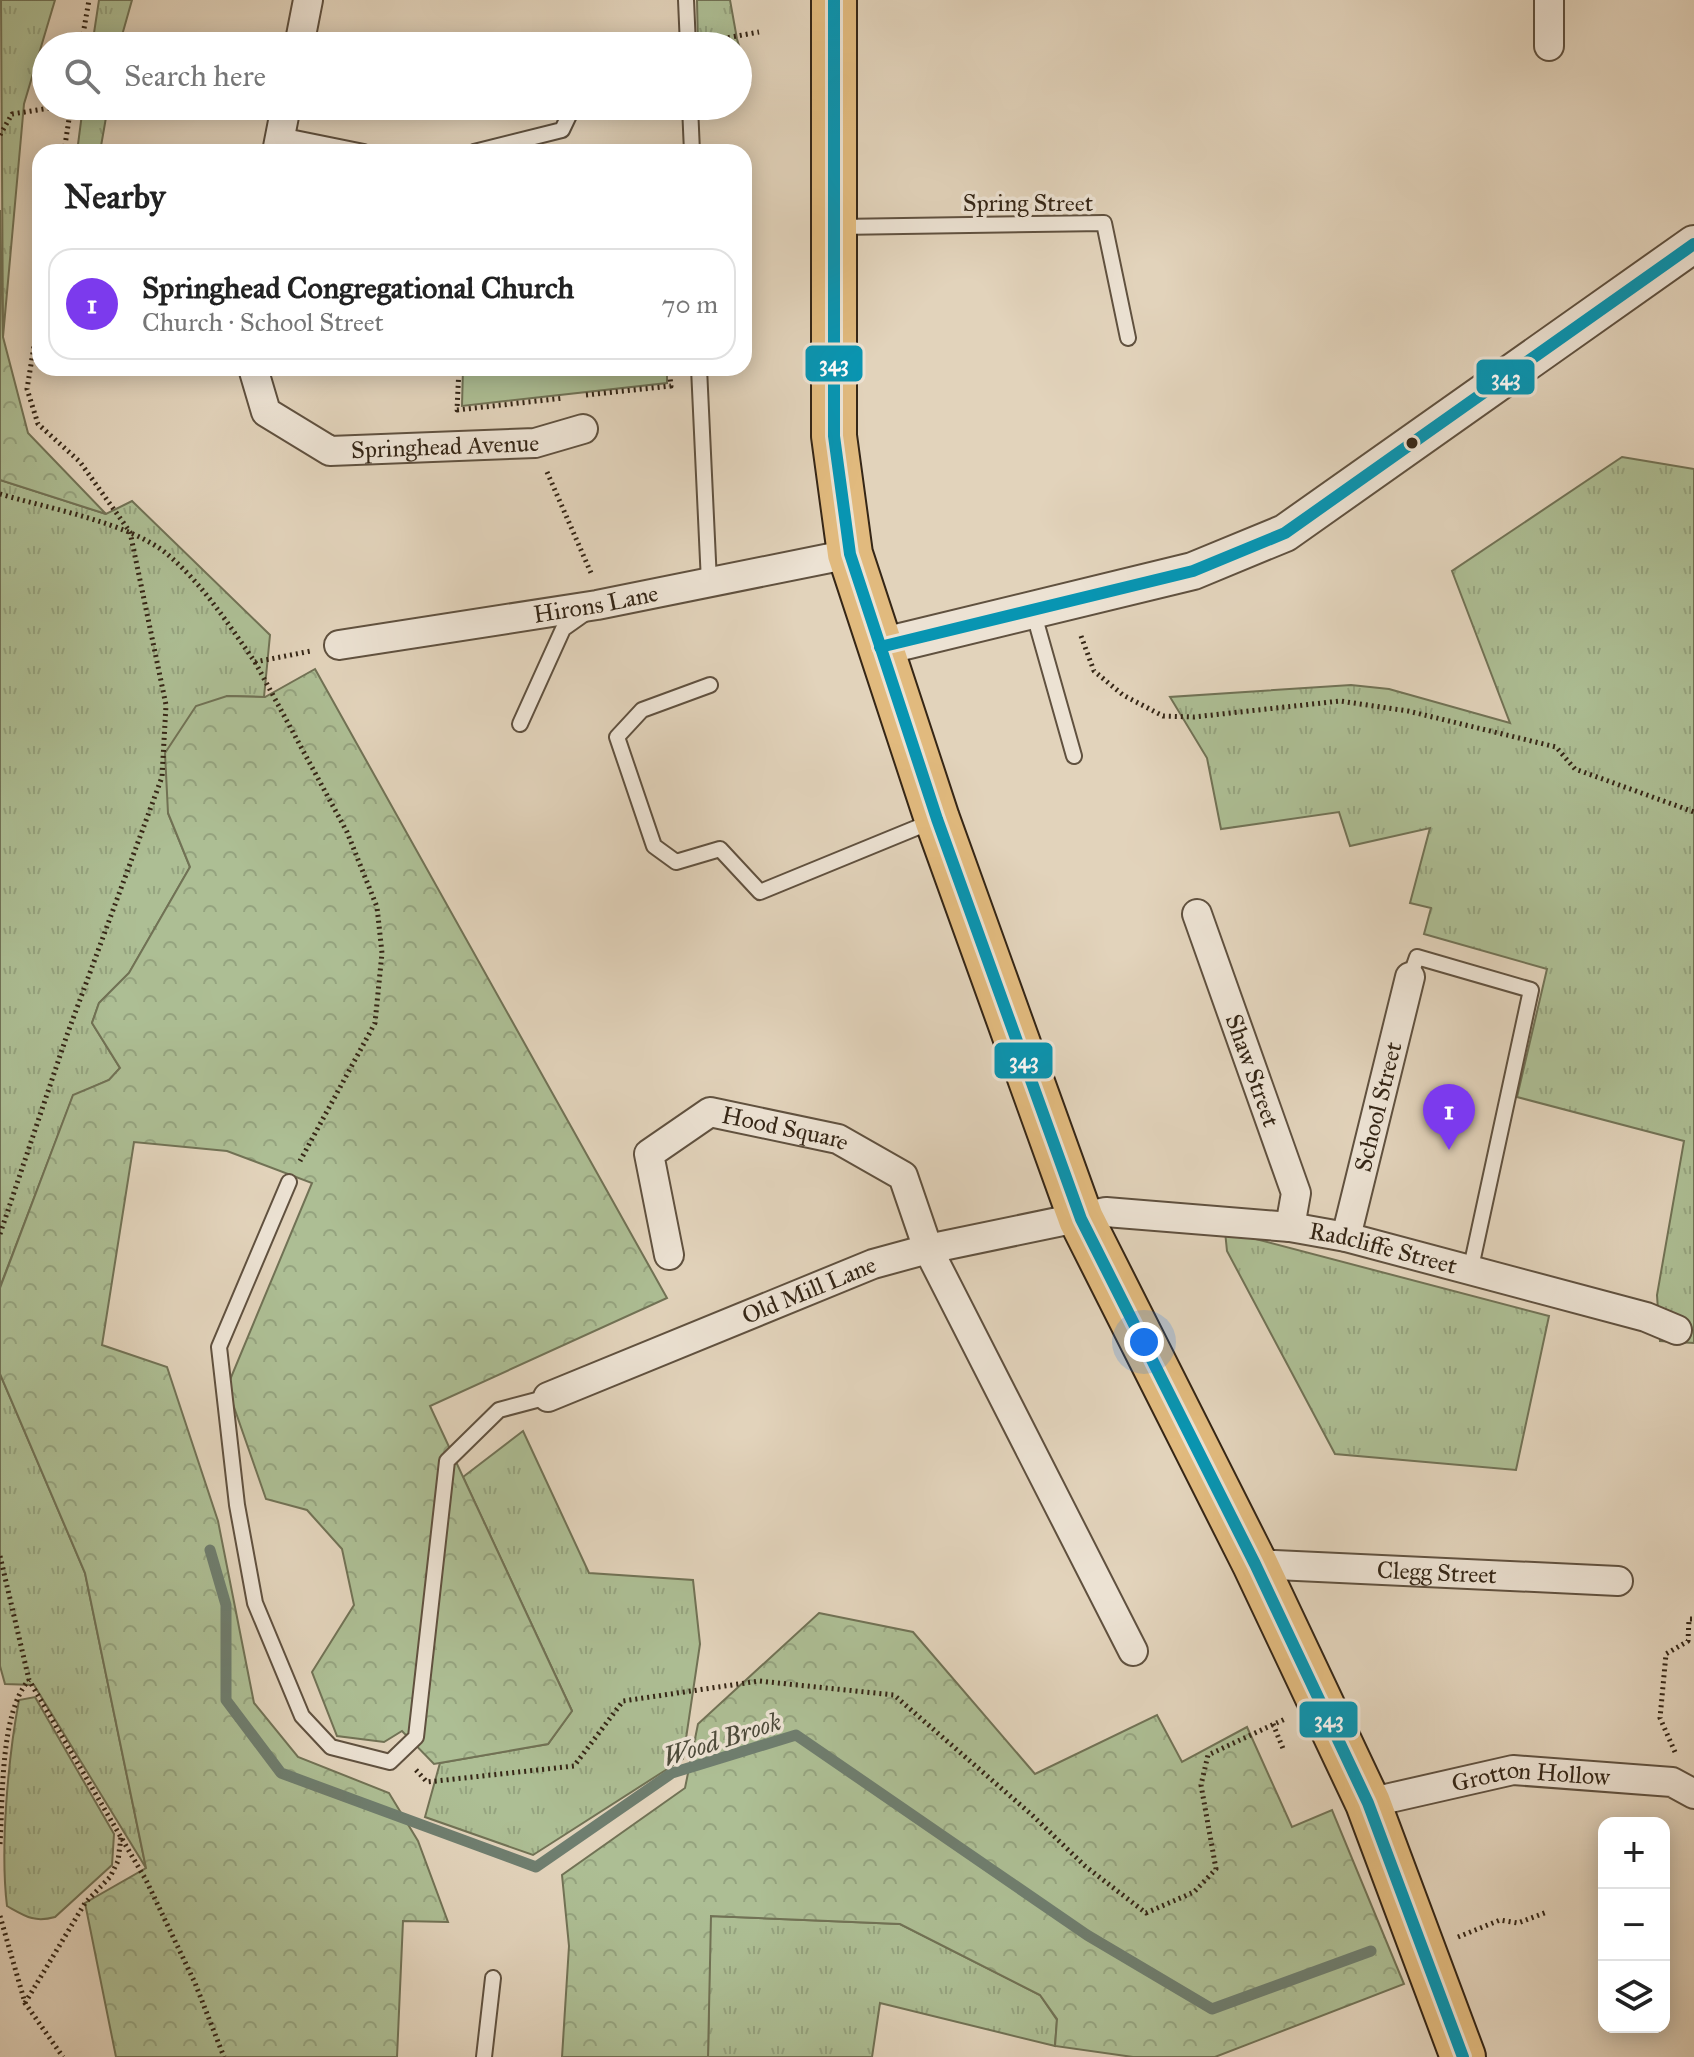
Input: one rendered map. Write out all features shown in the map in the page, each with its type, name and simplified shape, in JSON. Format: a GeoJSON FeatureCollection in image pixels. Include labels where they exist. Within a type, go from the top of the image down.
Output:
{"type":"FeatureCollection","features":[{"type":"Feature","properties":{"kind":"main road"},"geometry":{"type":"LineString","coordinates":[[834,0],[834,436],[850,554],[937,819],[1081,1219],[1255,1564],[1318,1703],[1368,1803],[1463,2057]]}},
{"type":"Feature","properties":{"kind":"street"},"geometry":{"type":"LineString","coordinates":[[302,32],[308,0]]}},
{"type":"Feature","properties":{"kind":"street"},"geometry":{"type":"LineString","coordinates":[[1549,0],[1549,46]]}},
{"type":"Feature","properties":{"kind":"street"},"geometry":{"type":"LineString","coordinates":[[279,144],[283,120]]}},
{"type":"Feature","properties":{"kind":"street"},"geometry":{"type":"LineString","coordinates":[[880,647],[1193,571],[1285,533],[1694,244]]}},
{"type":"Feature","properties":{"kind":"street","name":"Springhead Avenue"},"geometry":{"type":"LineString","coordinates":[[255,376],[266,412],[330,451],[535,443],[583,429]]}},
{"type":"Feature","properties":{"kind":"street","name":"Hirons Lane"},"geometry":{"type":"LineString","coordinates":[[339,645],[600,604],[850,554]]}},
{"type":"Feature","properties":{"kind":"street","name":"Shaw Street"},"geometry":{"type":"LineString","coordinates":[[1197,914],[1296,1193],[1290,1227]]}},
{"type":"Feature","properties":{"kind":"street","name":"School Street"},"geometry":{"type":"LineString","coordinates":[[1346,1237],[1410,977]]}},
{"type":"Feature","properties":{"kind":"street","name":"Hood Square"},"geometry":{"type":"LineString","coordinates":[[669,1255],[649,1154],[710,1112],[838,1139],[903,1176],[928,1249]]}},
{"type":"Feature","properties":{"kind":"street","name":"Radcliffe Street"},"geometry":{"type":"LineString","coordinates":[[1081,1219],[1106,1212],[1290,1227],[1346,1237],[1646,1317],[1677,1330]]}},
{"type":"Feature","properties":{"kind":"street","name":"Old Mill Lane"},"geometry":{"type":"LineString","coordinates":[[548,1397],[873,1264],[928,1249],[1081,1219]]}},
{"type":"Feature","properties":{"kind":"street"},"geometry":{"type":"LineString","coordinates":[[928,1249],[1133,1651]]}},
{"type":"Feature","properties":{"kind":"street","name":"Clegg Street"},"geometry":{"type":"LineString","coordinates":[[1255,1564],[1618,1581]]}},
{"type":"Feature","properties":{"kind":"street","name":"Grotton Hollow"},"geometry":{"type":"LineString","coordinates":[[1368,1803],[1513,1770],[1683,1788]]}},
{"type":"Feature","properties":{"kind":"lane"},"geometry":{"type":"LineString","coordinates":[[686,0],[687,32]]}},
{"type":"Feature","properties":{"kind":"lane"},"geometry":{"type":"LineString","coordinates":[[506,144],[562,130],[567,120]]}},
{"type":"Feature","properties":{"kind":"lane"},"geometry":{"type":"LineString","coordinates":[[691,120],[692,144]]}},
{"type":"Feature","properties":{"kind":"lane","name":"Spring Street"},"geometry":{"type":"LineString","coordinates":[[836,227],[1104,223],[1128,338]]}},
{"type":"Feature","properties":{"kind":"lane"},"geometry":{"type":"LineString","coordinates":[[699,376],[709,582]]}},
{"type":"Feature","properties":{"kind":"lane"},"geometry":{"type":"LineString","coordinates":[[520,724],[563,629],[600,604]]}},
{"type":"Feature","properties":{"kind":"lane"},"geometry":{"type":"LineString","coordinates":[[1033,610],[1074,756]]}},
{"type":"Feature","properties":{"kind":"lane"},"geometry":{"type":"LineString","coordinates":[[710,685],[642,710],[617,737],[654,846],[676,862],[720,849],[760,892],[937,819]]}},
{"type":"Feature","properties":{"kind":"lane"},"geometry":{"type":"LineString","coordinates":[[1410,977],[1417,957],[1531,990],[1470,1272]]}},
{"type":"Feature","properties":{"kind":"lane"},"geometry":{"type":"LineString","coordinates":[[289,1182],[219,1347],[237,1505],[253,1589],[302,1716],[331,1747],[390,1762],[416,1737],[447,1461],[499,1410],[548,1397]]}},
{"type":"Feature","properties":{"kind":"lane"},"geometry":{"type":"LineString","coordinates":[[484,2057],[493,1978]]}},
{"type":"Feature","properties":{"kind":"path"},"geometry":{"type":"LineString","coordinates":[[83,32],[89,0]]}},
{"type":"Feature","properties":{"kind":"path"},"geometry":{"type":"LineString","coordinates":[[752,33],[759,32]]}},
{"type":"Feature","properties":{"kind":"path"},"geometry":{"type":"LineString","coordinates":[[0,135],[12,114],[32,111]]}},
{"type":"Feature","properties":{"kind":"path"},"geometry":{"type":"LineString","coordinates":[[65,144],[69,120]]}},
{"type":"Feature","properties":{"kind":"path"},"geometry":{"type":"LineString","coordinates":[[0,1234],[67,1035],[162,777],[166,705],[130,532],[80,462],[38,424],[27,389],[32,358]]}},
{"type":"Feature","properties":{"kind":"path"},"geometry":{"type":"LineString","coordinates":[[459,376],[457,410],[671,386],[670,376]]}},
{"type":"Feature","properties":{"kind":"path"},"geometry":{"type":"LineString","coordinates":[[535,443],[600,604]]}},
{"type":"Feature","properties":{"kind":"path"},"geometry":{"type":"LineString","coordinates":[[0,494],[130,532],[165,552],[206,592],[255,662],[347,832],[377,907],[382,953],[375,1023],[289,1182]]}},
{"type":"Feature","properties":{"kind":"path"},"geometry":{"type":"LineString","coordinates":[[1078,599],[1081,640],[1094,671],[1123,695],[1163,716],[1194,717],[1340,701],[1408,711],[1556,747],[1575,769],[1694,812]]}},
{"type":"Feature","properties":{"kind":"path"},"geometry":{"type":"LineString","coordinates":[[255,662],[339,645]]}},
{"type":"Feature","properties":{"kind":"path"},"geometry":{"type":"LineString","coordinates":[[0,1556],[29,1680],[146,1880],[189,1970],[224,2057]]}},
{"type":"Feature","properties":{"kind":"path"},"geometry":{"type":"LineString","coordinates":[[1683,1788],[1675,1748],[1660,1718],[1666,1654],[1688,1641],[1689,1619],[1694,1619]]}},
{"type":"Feature","properties":{"kind":"path"},"geometry":{"type":"LineString","coordinates":[[0,1844],[8,1718],[19,1690],[29,1680]]}},
{"type":"Feature","properties":{"kind":"path"},"geometry":{"type":"LineString","coordinates":[[400,1753],[427,1782],[574,1766],[623,1701],[759,1681],[894,1695],[1032,1815],[1085,1866],[1146,1913],[1194,1892],[1216,1869],[1201,1785],[1208,1755],[1318,1703]]}},
{"type":"Feature","properties":{"kind":"path"},"geometry":{"type":"LineString","coordinates":[[1273,1724],[1284,1751]]}},
{"type":"Feature","properties":{"kind":"path"},"geometry":{"type":"LineString","coordinates":[[25,2003],[85,1903],[110,1877],[118,1861],[121,1837]]}},
{"type":"Feature","properties":{"kind":"path"},"geometry":{"type":"LineString","coordinates":[[1424,1951],[1500,1920],[1518,1923],[1547,1912]]}},
{"type":"Feature","properties":{"kind":"path"},"geometry":{"type":"LineString","coordinates":[[0,1916],[25,2003],[63,2057]]}},
{"type":"Feature","properties":{"kind":"green space"},"geometry":{"type":"Polygon","coordinates":[[[1,0],[55,0],[45,32],[32,32],[32,77],[24,104],[3,337],[1,0]]]}},
{"type":"Feature","properties":{"kind":"green space"},"geometry":{"type":"Polygon","coordinates":[[[99,0],[132,0],[123,32],[94,32],[99,0]]]}},
{"type":"Feature","properties":{"kind":"green space"},"geometry":{"type":"Polygon","coordinates":[[[697,0],[730,0],[736,32],[698,32],[697,0]]]}},
{"type":"Feature","properties":{"kind":"green space"},"geometry":{"type":"Polygon","coordinates":[[[81,120],[106,120],[101,144],[78,144],[81,120]]]}},
{"type":"Feature","properties":{"kind":"green space"},"geometry":{"type":"Polygon","coordinates":[[[0,210],[3,337],[28,433],[106,514],[0,480],[0,210]]]}},
{"type":"Feature","properties":{"kind":"green space"},"geometry":{"type":"Polygon","coordinates":[[[463,376],[667,376],[667,383],[462,406],[463,376]]]}},
{"type":"Feature","properties":{"kind":"green space"},"geometry":{"type":"Polygon","coordinates":[[[1622,457],[1694,469],[1694,1343],[1660,1341],[1657,1295],[1684,1141],[1517,1097],[1547,969],[1424,934],[1431,908],[1410,903],[1430,828],[1350,846],[1339,812],[1221,829],[1207,758],[1170,697],[1351,685],[1389,689],[1510,723],[1452,571],[1622,457]]]}},
{"type":"Feature","properties":{"kind":"green space"},"geometry":{"type":"Polygon","coordinates":[[[0,480],[106,514],[132,501],[270,635],[264,697],[227,696],[168,813],[190,867],[129,973],[99,1003],[92,1023],[120,1068],[109,1080],[73,1096],[0,1287],[0,480]]]}},
{"type":"Feature","properties":{"kind":"green space"},"geometry":{"type":"Polygon","coordinates":[[[315,669],[667,1298],[430,1406],[572,1711],[548,1744],[434,1764],[402,1731],[384,1742],[337,1736],[312,1672],[354,1605],[342,1549],[307,1510],[266,1499],[227,1387],[312,1183],[227,1151],[134,1142],[102,1345],[167,1367],[218,1521],[254,1703],[298,1757],[389,1793],[418,1841],[448,1922],[403,1921],[397,2057],[116,2057],[85,1903],[146,1868],[85,1573],[0,1374],[0,1288],[73,1095],[109,1080],[120,1068],[92,1023],[99,1003],[129,973],[190,867],[168,813],[165,753],[196,706],[227,696],[265,697],[315,669]]]}},
{"type":"Feature","properties":{"kind":"green space"},"geometry":{"type":"Polygon","coordinates":[[[1225,1231],[1549,1316],[1516,1470],[1335,1454],[1227,1251],[1225,1231]]]}},
{"type":"Feature","properties":{"kind":"green space"},"geometry":{"type":"Polygon","coordinates":[[[0,1374],[85,1573],[146,1868],[34,1685],[5,1684],[0,1666],[0,1374]]]}},
{"type":"Feature","properties":{"kind":"green space"},"geometry":{"type":"Polygon","coordinates":[[[523,1431],[589,1573],[693,1580],[700,1644],[683,1759],[533,1855],[425,1817],[440,1763],[548,1744],[572,1711],[463,1477],[523,1431]]]}},
{"type":"Feature","properties":{"kind":"green space"},"geometry":{"type":"Polygon","coordinates":[[[819,1613],[913,1632],[1035,1774],[1157,1715],[1182,1762],[1247,1727],[1292,1827],[1332,1810],[1404,1984],[1215,2057],[1133,2057],[1055,2046],[1057,2019],[1040,1995],[900,1924],[711,1916],[708,2057],[562,2057],[569,1946],[562,1875],[685,1788],[698,1724],[819,1613]]]}},
{"type":"Feature","properties":{"kind":"green space"},"geometry":{"type":"Polygon","coordinates":[[[35,1697],[114,1834],[112,1865],[55,1917],[41,1919],[7,1906],[4,1858],[6,1803],[19,1700],[35,1697]]]}},
{"type":"Feature","properties":{"kind":"green space"},"geometry":{"type":"Polygon","coordinates":[[[710,1916],[900,1924],[1040,1995],[1057,2020],[1055,2046],[880,2003],[872,2057],[708,2057],[710,1916]]]}},
{"type":"Feature","properties":{"kind":"waterway","name":"Wood Brook"},"geometry":{"type":"LineString","coordinates":[[210,1550],[226,1605],[226,1700],[281,1773],[536,1867],[672,1773],[796,1735],[1087,1935],[1212,2009],[1371,1951]]}},
{"type":"Feature","properties":{"kind":"transit line","name":"343"},"geometry":{"type":"LineString","coordinates":[[834,0],[834,436],[850,554],[937,819],[1081,1219],[1255,1564],[1368,1803],[1463,2057]]}},
{"type":"Feature","properties":{"kind":"transit line","name":"343"},"geometry":{"type":"LineString","coordinates":[[880,647],[1193,571],[1285,533],[1694,244]]}},
{"type":"Feature","properties":{"kind":"place","name":"Springhead Congregational Church"},"geometry":{"type":"Point","coordinates":[1449,1150]}}]}
